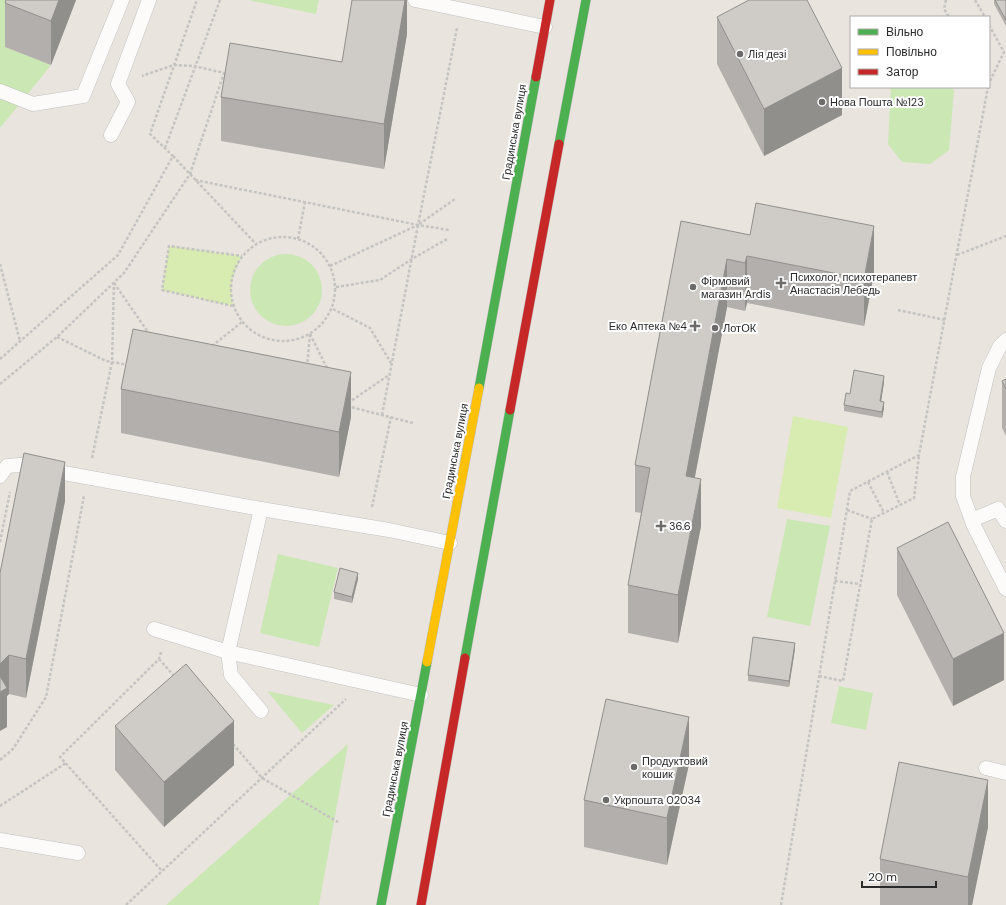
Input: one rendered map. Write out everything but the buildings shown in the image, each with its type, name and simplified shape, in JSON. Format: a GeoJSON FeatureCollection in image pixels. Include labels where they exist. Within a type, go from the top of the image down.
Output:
{"type":"FeatureCollection","features":[{"type":"Feature","properties":{"kind":"street","name":"Градинська вулиця"},"geometry":{"type":"LineString","coordinates":[[381,905],[450,543],[550,0]]}},
{"type":"Feature","properties":{"kind":"street"},"geometry":{"type":"LineString","coordinates":[[421,905],[465,656],[586,0]]}},
{"type":"Feature","properties":{"kind":"lane"},"geometry":{"type":"LineString","coordinates":[[0,91],[33,104],[83,96],[122,0]]}},
{"type":"Feature","properties":{"kind":"lane"},"geometry":{"type":"LineString","coordinates":[[111,135],[128,102],[118,84],[149,0]]}},
{"type":"Feature","properties":{"kind":"lane"},"geometry":{"type":"LineString","coordinates":[[415,0],[545,28]]}},
{"type":"Feature","properties":{"kind":"lane"},"geometry":{"type":"LineString","coordinates":[[1006,340],[1000,346],[989,368],[963,477],[963,496],[972,520],[1006,589]]}},
{"type":"Feature","properties":{"kind":"lane"},"geometry":{"type":"LineString","coordinates":[[0,476],[7,466],[15,464],[262,509],[389,530],[450,543]]}},
{"type":"Feature","properties":{"kind":"lane"},"geometry":{"type":"LineString","coordinates":[[262,509],[228,652],[231,675],[262,711]]}},
{"type":"Feature","properties":{"kind":"lane"},"geometry":{"type":"LineString","coordinates":[[972,520],[998,509],[1006,521]]}},
{"type":"Feature","properties":{"kind":"lane"},"geometry":{"type":"LineString","coordinates":[[154,629],[228,652],[421,695]]}},
{"type":"Feature","properties":{"kind":"lane"},"geometry":{"type":"LineString","coordinates":[[986,768],[1006,773]]}},
{"type":"Feature","properties":{"kind":"lane"},"geometry":{"type":"LineString","coordinates":[[0,840],[78,853]]}},
{"type":"Feature","properties":{"kind":"path"},"geometry":{"type":"LineString","coordinates":[[197,0],[150,134],[173,156],[256,244]]}},
{"type":"Feature","properties":{"kind":"path"},"geometry":{"type":"LineString","coordinates":[[165,148],[194,66],[220,0]]}},
{"type":"Feature","properties":{"kind":"path"},"geometry":{"type":"LineString","coordinates":[[946,0],[944,9],[948,16]]}},
{"type":"Feature","properties":{"kind":"path"},"geometry":{"type":"LineString","coordinates":[[975,0],[984,16]]}},
{"type":"Feature","properties":{"kind":"path"},"geometry":{"type":"LineString","coordinates":[[382,415],[461,9]]}},
{"type":"Feature","properties":{"kind":"path"},"geometry":{"type":"LineString","coordinates":[[990,27],[1005,53],[990,81]]}},
{"type":"Feature","properties":{"kind":"path"},"geometry":{"type":"LineString","coordinates":[[0,384],[57,337],[124,273],[190,174],[224,73],[194,66],[174,65],[118,84]]}},
{"type":"Feature","properties":{"kind":"path"},"geometry":{"type":"LineString","coordinates":[[819,676],[843,681],[872,520],[914,498],[919,455],[988,88]]}},
{"type":"Feature","properties":{"kind":"path"},"geometry":{"type":"LineString","coordinates":[[0,359],[118,254],[173,156]]}},
{"type":"Feature","properties":{"kind":"path"},"geometry":{"type":"LineString","coordinates":[[195,180],[449,230]]}},
{"type":"Feature","properties":{"kind":"path"},"geometry":{"type":"LineString","coordinates":[[330,266],[418,225],[455,199]]}},
{"type":"Feature","properties":{"kind":"path"},"geometry":{"type":"LineString","coordinates":[[298,239],[305,202]]}},
{"type":"Feature","properties":{"kind":"path"},"geometry":{"type":"LineString","coordinates":[[957,255],[1006,236]]}},
{"type":"Feature","properties":{"kind":"path"},"geometry":{"type":"LineString","coordinates":[[276,237],[298,239],[317,248],[330,266],[336,287],[333,309],[320,327],[302,339],[280,342],[259,336],[242,322],[234,306],[230,289],[234,271],[242,256],[256,244],[276,237]]}},
{"type":"Feature","properties":{"kind":"path"},"geometry":{"type":"LineString","coordinates":[[336,287],[380,280],[412,259],[447,240]]}},
{"type":"Feature","properties":{"kind":"path"},"geometry":{"type":"LineString","coordinates":[[234,306],[162,290],[169,246],[242,256]]}},
{"type":"Feature","properties":{"kind":"path"},"geometry":{"type":"LineString","coordinates":[[0,264],[20,342]]}},
{"type":"Feature","properties":{"kind":"path"},"geometry":{"type":"LineString","coordinates":[[114,282],[155,341]]}},
{"type":"Feature","properties":{"kind":"path"},"geometry":{"type":"LineString","coordinates":[[0,760],[14,749],[46,697],[72,551],[112,362],[114,282]]}},
{"type":"Feature","properties":{"kind":"path"},"geometry":{"type":"LineString","coordinates":[[333,309],[370,328],[392,363]]}},
{"type":"Feature","properties":{"kind":"path"},"geometry":{"type":"LineString","coordinates":[[898,310],[945,320]]}},
{"type":"Feature","properties":{"kind":"path"},"geometry":{"type":"LineString","coordinates":[[207,350],[242,322]]}},
{"type":"Feature","properties":{"kind":"path"},"geometry":{"type":"LineString","coordinates":[[307,373],[310,334]]}},
{"type":"Feature","properties":{"kind":"path"},"geometry":{"type":"LineString","coordinates":[[310,334],[331,376]]}},
{"type":"Feature","properties":{"kind":"path"},"geometry":{"type":"LineString","coordinates":[[57,337],[112,362],[134,366]]}},
{"type":"Feature","properties":{"kind":"path"},"geometry":{"type":"LineString","coordinates":[[389,375],[345,405],[413,423]]}},
{"type":"Feature","properties":{"kind":"path"},"geometry":{"type":"LineString","coordinates":[[368,527],[391,417]]}},
{"type":"Feature","properties":{"kind":"path"},"geometry":{"type":"LineString","coordinates":[[781,905],[850,491],[919,455]]}},
{"type":"Feature","properties":{"kind":"path"},"geometry":{"type":"LineString","coordinates":[[887,472],[900,505]]}},
{"type":"Feature","properties":{"kind":"path"},"geometry":{"type":"LineString","coordinates":[[868,482],[884,513]]}},
{"type":"Feature","properties":{"kind":"path"},"geometry":{"type":"LineString","coordinates":[[0,542],[11,489]]}},
{"type":"Feature","properties":{"kind":"path"},"geometry":{"type":"LineString","coordinates":[[847,510],[872,520]]}},
{"type":"Feature","properties":{"kind":"path"},"geometry":{"type":"LineString","coordinates":[[835,581],[860,584]]}},
{"type":"Feature","properties":{"kind":"path"},"geometry":{"type":"LineString","coordinates":[[162,872],[60,757],[159,659],[180,683]]}},
{"type":"Feature","properties":{"kind":"path"},"geometry":{"type":"LineString","coordinates":[[126,905],[364,682]]}},
{"type":"Feature","properties":{"kind":"path"},"geometry":{"type":"LineString","coordinates":[[231,742],[262,778],[338,822]]}},
{"type":"Feature","properties":{"kind":"path"},"geometry":{"type":"LineString","coordinates":[[0,806],[66,763]]}},
{"type":"Feature","properties":{"kind":"green space"},"geometry":{"type":"Polygon","coordinates":[[[0,0],[22,0],[5,47],[51,65],[0,128],[0,0]]]}},
{"type":"Feature","properties":{"kind":"green space"},"geometry":{"type":"Polygon","coordinates":[[[248,0],[319,0],[316,14],[248,0]]]}},
{"type":"Feature","properties":{"kind":"green space"},"geometry":{"type":"Polygon","coordinates":[[[891,88],[952,88],[954,90],[949,150],[930,164],[902,162],[888,144],[891,88]]]}},
{"type":"Feature","properties":{"kind":"green space"},"geometry":{"type":"Polygon","coordinates":[[[169,246],[242,256],[233,280],[233,306],[162,290],[169,246]]]}},
{"type":"Feature","properties":{"kind":"green space"},"geometry":{"type":"Polygon","coordinates":[[[286,254],[306,260],[316,270],[322,290],[316,310],[306,320],[286,326],[266,320],[256,310],[250,290],[256,270],[266,260],[286,254]]]}},
{"type":"Feature","properties":{"kind":"green space"},"geometry":{"type":"Polygon","coordinates":[[[793,416],[848,427],[831,518],[777,508],[793,416]]]}},
{"type":"Feature","properties":{"kind":"green space"},"geometry":{"type":"Polygon","coordinates":[[[787,519],[830,526],[810,626],[767,617],[787,519]]]}},
{"type":"Feature","properties":{"kind":"green space"},"geometry":{"type":"Polygon","coordinates":[[[278,554],[338,568],[319,647],[260,633],[278,554]]]}},
{"type":"Feature","properties":{"kind":"green space"},"geometry":{"type":"Polygon","coordinates":[[[839,686],[873,693],[866,730],[831,723],[839,686]]]}},
{"type":"Feature","properties":{"kind":"green space"},"geometry":{"type":"Polygon","coordinates":[[[267,691],[334,705],[302,733],[267,691]]]}},
{"type":"Feature","properties":{"kind":"green space"},"geometry":{"type":"Polygon","coordinates":[[[348,744],[319,905],[166,905],[348,744]]]}},
{"type":"Feature","properties":{"kind":"traffic: fast"},"geometry":{"type":"LineString","coordinates":[[559,144],[586,0]]}},
{"type":"Feature","properties":{"kind":"traffic: fast"},"geometry":{"type":"LineString","coordinates":[[479,388],[536,77]]}},
{"type":"Feature","properties":{"kind":"traffic: fast"},"geometry":{"type":"LineString","coordinates":[[465,658],[510,410]]}},
{"type":"Feature","properties":{"kind":"traffic: fast"},"geometry":{"type":"LineString","coordinates":[[381,905],[427,662]]}},
{"type":"Feature","properties":{"kind":"traffic: slow"},"geometry":{"type":"LineString","coordinates":[[427,662],[479,388]]}},
{"type":"Feature","properties":{"kind":"traffic: jam"},"geometry":{"type":"LineString","coordinates":[[536,77],[550,0]]}},
{"type":"Feature","properties":{"kind":"traffic: jam"},"geometry":{"type":"LineString","coordinates":[[510,410],[559,144]]}},
{"type":"Feature","properties":{"kind":"traffic: jam"},"geometry":{"type":"LineString","coordinates":[[421,905],[465,658]]}},
{"type":"Feature","properties":{"kind":"place","name":"Лія дезі"},"geometry":{"type":"Point","coordinates":[740,54]}},
{"type":"Feature","properties":{"kind":"place","name":"Нова Пошта №123"},"geometry":{"type":"Point","coordinates":[822,102]}},
{"type":"Feature","properties":{"kind":"place","name":"Психолог, психотерапевт Анастасія Лебедь"},"geometry":{"type":"Point","coordinates":[781,283]}},
{"type":"Feature","properties":{"kind":"place","name":"Фірмовий магазин Ardis"},"geometry":{"type":"Point","coordinates":[693,287]}},
{"type":"Feature","properties":{"kind":"place","name":"Еко Аптека №4"},"geometry":{"type":"Point","coordinates":[695,326]}},
{"type":"Feature","properties":{"kind":"place","name":"ЛотОК"},"geometry":{"type":"Point","coordinates":[715,328]}},
{"type":"Feature","properties":{"kind":"place","name":"36.6"},"geometry":{"type":"Point","coordinates":[661,526]}},
{"type":"Feature","properties":{"kind":"place","name":"Продуктовий кошик"},"geometry":{"type":"Point","coordinates":[634,767]}},
{"type":"Feature","properties":{"kind":"place","name":"Укрпошта 02034"},"geometry":{"type":"Point","coordinates":[606,800]}}]}
